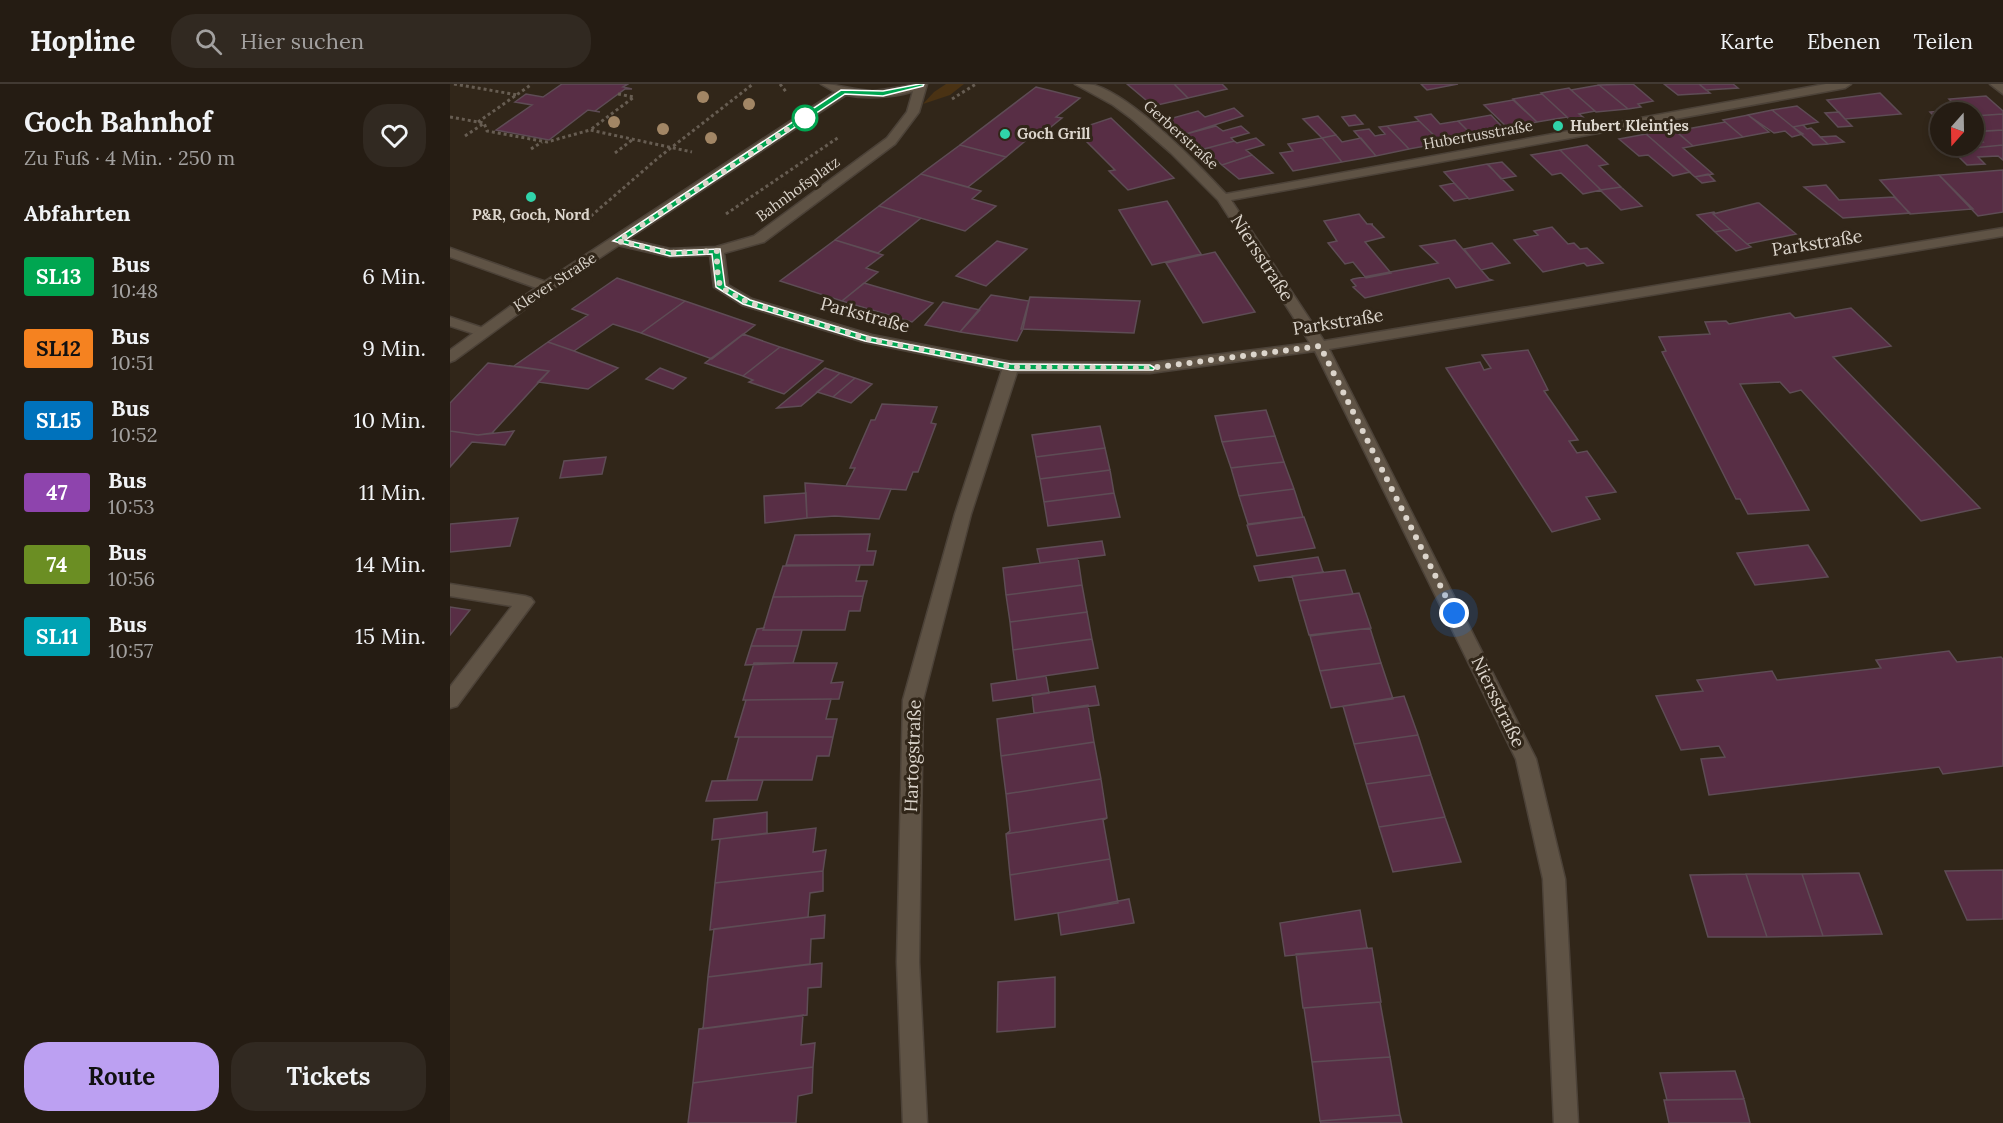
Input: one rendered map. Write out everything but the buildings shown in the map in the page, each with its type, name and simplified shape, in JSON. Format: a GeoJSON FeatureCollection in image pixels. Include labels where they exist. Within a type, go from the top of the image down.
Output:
{"type":"FeatureCollection","features":[{"type":"Feature","properties":{"kind":"street"},"geometry":{"type":"LineString","coordinates":[[827,84],[844,91],[883,93],[920,84]]}},
{"type":"Feature","properties":{"kind":"street","name":"Bahnhofsplatz"},"geometry":{"type":"LineString","coordinates":[[618,241],[670,253],[717,251],[759,239],[891,141],[913,112],[920,84]]}},
{"type":"Feature","properties":{"kind":"street","name":"Gerberstraße"},"geometry":{"type":"LineString","coordinates":[[1082,84],[1117,101],[1205,178],[1223,198]]}},
{"type":"Feature","properties":{"kind":"street","name":"Hubertusstraße"},"geometry":{"type":"LineString","coordinates":[[1223,198],[1845,84]]}},
{"type":"Feature","properties":{"kind":"street"},"geometry":{"type":"LineString","coordinates":[[1996,84],[2003,90]]}},
{"type":"Feature","properties":{"kind":"street","name":"Klever Straße"},"geometry":{"type":"LineString","coordinates":[[450,357],[546,287],[844,91]]}},
{"type":"Feature","properties":{"kind":"street","name":"Niersstraße"},"geometry":{"type":"LineString","coordinates":[[1223,198],[1320,346],[1526,759],[1554,879],[1566,1123]]}},
{"type":"Feature","properties":{"kind":"street","name":"Parkstraße"},"geometry":{"type":"LineString","coordinates":[[717,251],[720,287],[747,302],[869,339],[1011,367],[1150,368],[1320,346],[2003,232]]}},
{"type":"Feature","properties":{"kind":"street"},"geometry":{"type":"LineString","coordinates":[[450,252],[546,287]]}},
{"type":"Feature","properties":{"kind":"street"},"geometry":{"type":"LineString","coordinates":[[450,321],[482,332]]}},
{"type":"Feature","properties":{"kind":"street","name":"Hartogstraße"},"geometry":{"type":"LineString","coordinates":[[915,1123],[909,962],[914,700],[963,514],[1011,367]]}},
{"type":"Feature","properties":{"kind":"street"},"geometry":{"type":"LineString","coordinates":[[450,590],[525,602],[450,701]]}},
{"type":"Feature","properties":{"kind":"path"},"geometry":{"type":"LineString","coordinates":[[454,84],[518,95]]}},
{"type":"Feature","properties":{"kind":"path"},"geometry":{"type":"LineString","coordinates":[[477,122],[532,84]]}},
{"type":"Feature","properties":{"kind":"path"},"geometry":{"type":"LineString","coordinates":[[590,217],[672,147],[753,84]]}},
{"type":"Feature","properties":{"kind":"path"},"geometry":{"type":"LineString","coordinates":[[484,123],[487,130],[547,142],[590,130],[634,97],[618,94]]}},
{"type":"Feature","properties":{"kind":"path"},"geometry":{"type":"LineString","coordinates":[[450,117],[484,123]]}},
{"type":"Feature","properties":{"kind":"path"},"geometry":{"type":"LineString","coordinates":[[465,136],[484,123]]}},
{"type":"Feature","properties":{"kind":"path"},"geometry":{"type":"LineString","coordinates":[[590,130],[701,155]]}},
{"type":"Feature","properties":{"kind":"path"},"geometry":{"type":"LineString","coordinates":[[725,214],[840,136]]}},
{"type":"Feature","properties":{"kind":"path"},"geometry":{"type":"LineString","coordinates":[[615,153],[633,139]]}},
{"type":"Feature","properties":{"kind":"path"},"geometry":{"type":"LineString","coordinates":[[531,149],[542,141]]}},
{"type":"Feature","properties":{"kind":"shaded area"},"geometry":{"type":"Polygon","coordinates":[[[946,84],[964,84],[950,95],[923,104],[934,92],[946,84]]]}},
{"type":"Feature","properties":{"kind":"bus line","name":"SL13"},"geometry":{"type":"LineString","coordinates":[[920,84],[883,93],[844,91],[618,241],[670,253],[717,251],[720,287],[747,302],[869,339],[1011,367],[1150,368]]}},
{"type":"Feature","properties":{"kind":"place","name":"Hubert Kleintjes"},"geometry":{"type":"Point","coordinates":[1558,126]}},
{"type":"Feature","properties":{"kind":"place","name":"Goch Grill"},"geometry":{"type":"Point","coordinates":[1005,134]}},
{"type":"Feature","properties":{"kind":"place","name":"P&R, Goch, Nord"},"geometry":{"type":"Point","coordinates":[531,197]}},
{"type":"Feature","properties":{"kind":"route"},"geometry":{"type":"LineString","coordinates":[[805,118],[618,241],[670,253],[717,251],[720,287],[747,302],[869,339],[1011,367],[1150,368],[1320,346],[1454,613]]}}]}
